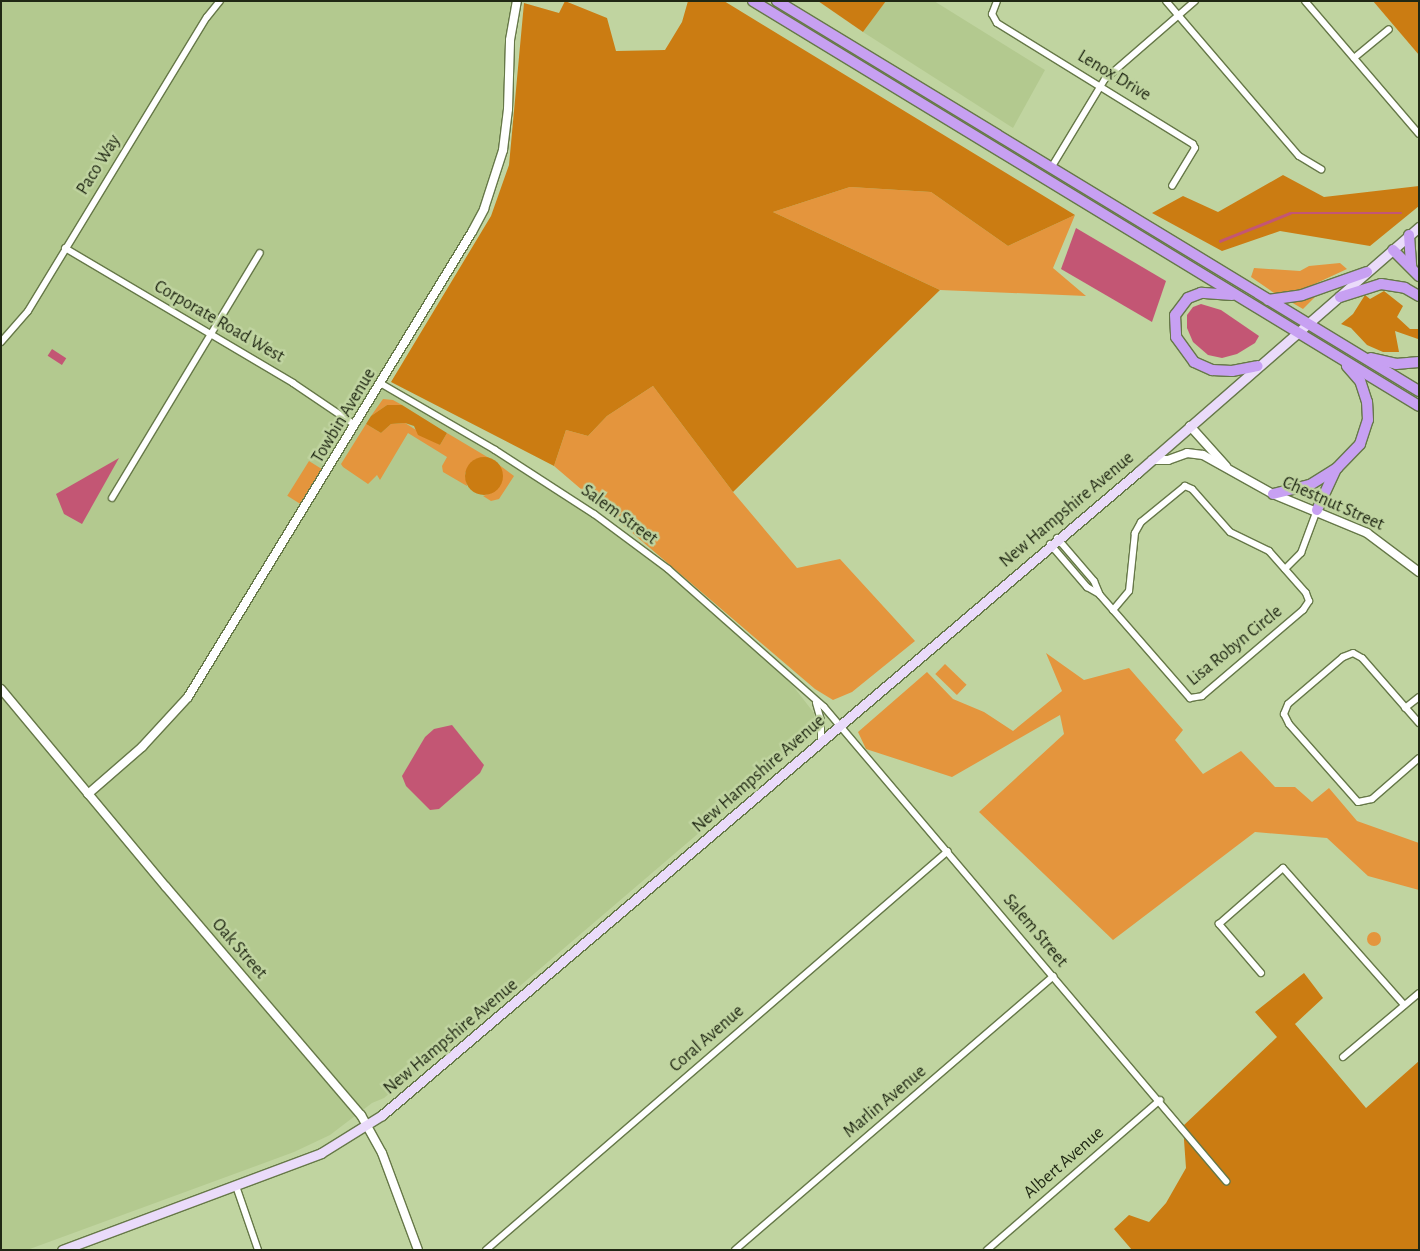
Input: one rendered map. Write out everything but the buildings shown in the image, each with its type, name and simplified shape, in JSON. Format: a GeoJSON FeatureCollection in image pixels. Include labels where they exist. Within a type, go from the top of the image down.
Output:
{"type":"FeatureCollection","features":[{"type":"Feature","properties":{"kind":"highway"},"geometry":{"type":"LineString","coordinates":[[753,1],[1419,406]]}},
{"type":"Feature","properties":{"kind":"highway"},"geometry":{"type":"LineString","coordinates":[[777,1],[1419,391]]}},
{"type":"Feature","properties":{"kind":"highway"},"geometry":{"type":"LineString","coordinates":[[1409,235],[1411,267]]}},
{"type":"Feature","properties":{"kind":"highway"},"geometry":{"type":"LineString","coordinates":[[1393,250],[1419,276]]}},
{"type":"Feature","properties":{"kind":"highway"},"geometry":{"type":"LineString","coordinates":[[1268,300],[1302,295],[1367,272]]}},
{"type":"Feature","properties":{"kind":"highway"},"geometry":{"type":"LineString","coordinates":[[1340,297],[1381,284],[1406,288],[1419,296]]}},
{"type":"Feature","properties":{"kind":"highway"},"geometry":{"type":"LineString","coordinates":[[1237,296],[1201,292],[1188,298],[1175,315],[1176,337],[1194,362],[1212,370],[1232,371],[1258,366]]}},
{"type":"Feature","properties":{"kind":"highway"},"geometry":{"type":"LineString","coordinates":[[1358,354],[1396,364],[1419,362]]}},
{"type":"Feature","properties":{"kind":"highway"},"geometry":{"type":"LineString","coordinates":[[1317,510],[1326,483],[1336,468],[1360,444],[1368,420],[1365,392],[1342,359]]}},
{"type":"Feature","properties":{"kind":"highway"},"geometry":{"type":"LineString","coordinates":[[1273,494],[1310,485],[1336,468]]}},
{"type":"Feature","properties":{"kind":"main road","name":"New Hampshire Avenue"},"geometry":{"type":"LineString","coordinates":[[63,1250],[321,1153],[368,1126],[520,1001],[1054,541],[1152,460],[1419,227]]}},
{"type":"Feature","properties":{"kind":"street","name":"Paco Way"},"geometry":{"type":"LineString","coordinates":[[1,342],[28,312],[65,248],[220,1]]}},
{"type":"Feature","properties":{"kind":"street","name":"Towbin Avenue"},"geometry":{"type":"LineString","coordinates":[[88,794],[142,747],[188,698],[472,232],[492,186],[503,150],[508,109],[510,40],[516,1]]}},
{"type":"Feature","properties":{"kind":"street","name":"Lenox Drive"},"geometry":{"type":"LineString","coordinates":[[997,1],[992,14],[997,23],[1101,85],[1193,144],[1195,148],[1172,186]]}},
{"type":"Feature","properties":{"kind":"street"},"geometry":{"type":"LineString","coordinates":[[1166,1],[1300,156],[1321,169]]}},
{"type":"Feature","properties":{"kind":"street"},"geometry":{"type":"LineString","coordinates":[[1051,168],[1101,85],[1195,1]]}},
{"type":"Feature","properties":{"kind":"street"},"geometry":{"type":"LineString","coordinates":[[1305,1],[1419,134]]}},
{"type":"Feature","properties":{"kind":"street"},"geometry":{"type":"LineString","coordinates":[[1354,58],[1389,29]]}},
{"type":"Feature","properties":{"kind":"street","name":"Corporate Road West"},"geometry":{"type":"LineString","coordinates":[[65,248],[294,383],[355,425]]}},
{"type":"Feature","properties":{"kind":"street"},"geometry":{"type":"LineString","coordinates":[[112,498],[260,252]]}},
{"type":"Feature","properties":{"kind":"street","name":"Salem Street"},"geometry":{"type":"LineString","coordinates":[[380,383],[502,454],[609,525],[676,575],[816,703],[840,726],[948,852],[1160,1100],[1226,1182]]}},
{"type":"Feature","properties":{"kind":"street","name":"Chestnut Street"},"geometry":{"type":"LineString","coordinates":[[1190,426],[1230,472]]}},
{"type":"Feature","properties":{"kind":"street","name":"Chestnut Street"},"geometry":{"type":"LineString","coordinates":[[1152,460],[1168,460],[1195,453],[1273,494],[1317,510],[1367,533],[1419,572]]}},
{"type":"Feature","properties":{"kind":"street","name":"Lisa Robyn Circle"},"geometry":{"type":"LineString","coordinates":[[1054,541],[1094,582],[1100,594],[1113,610],[1186,696],[1197,699],[1306,607],[1308,595],[1269,550],[1230,532],[1190,487],[1183,486],[1138,526],[1129,591],[1113,610]]}},
{"type":"Feature","properties":{"kind":"street"},"geometry":{"type":"LineString","coordinates":[[1285,569],[1301,554],[1317,510]]}},
{"type":"Feature","properties":{"kind":"street"},"geometry":{"type":"LineString","coordinates":[[1419,724],[1360,656],[1351,653],[1288,704],[1284,714],[1289,724],[1358,802],[1372,799],[1419,758]]}},
{"type":"Feature","properties":{"kind":"street","name":"Oak Street"},"geometry":{"type":"LineString","coordinates":[[1,689],[368,1126],[382,1153],[418,1250]]}},
{"type":"Feature","properties":{"kind":"street"},"geometry":{"type":"LineString","coordinates":[[1405,708],[1419,697]]}},
{"type":"Feature","properties":{"kind":"street"},"geometry":{"type":"LineString","coordinates":[[816,703],[820,713],[821,742]]}},
{"type":"Feature","properties":{"kind":"street","name":"Coral Avenue"},"geometry":{"type":"LineString","coordinates":[[486,1250],[948,852]]}},
{"type":"Feature","properties":{"kind":"street"},"geometry":{"type":"LineString","coordinates":[[1261,973],[1219,924],[1283,868],[1404,1005]]}},
{"type":"Feature","properties":{"kind":"street","name":"Marlin Avenue"},"geometry":{"type":"LineString","coordinates":[[735,1250],[1053,976]]}},
{"type":"Feature","properties":{"kind":"street"},"geometry":{"type":"LineString","coordinates":[[1343,1057],[1419,993]]}},
{"type":"Feature","properties":{"kind":"street","name":"Albert Avenue"},"geometry":{"type":"LineString","coordinates":[[987,1250],[1160,1100]]}},
{"type":"Feature","properties":{"kind":"street"},"geometry":{"type":"LineString","coordinates":[[236,1186],[258,1250]]}},
{"type":"Feature","properties":{"kind":"shaded area"},"geometry":{"type":"Polygon","coordinates":[[[1,1],[517,1],[503,150],[484,209],[380,383],[495,450],[668,569],[779,668],[814,713],[816,725],[811,737],[514,991],[384,1098],[372,1103],[330,1135],[294,1152],[27,1250],[1,1250],[1,1]]]}},
{"type":"Feature","properties":{"kind":"shaded area"},"geometry":{"type":"Polygon","coordinates":[[[565,1],[607,18],[616,51],[665,50],[682,22],[688,1],[724,1],[1075,215],[1008,246],[931,192],[850,187],[773,212],[940,290],[733,492],[653,386],[607,416],[588,436],[566,430],[554,466],[391,382],[491,216],[509,165],[524,3],[559,13],[565,1]]]}},
{"type":"Feature","properties":{"kind":"shaded area"},"geometry":{"type":"Polygon","coordinates":[[[818,1],[886,1],[863,32],[818,1]]]}},
{"type":"Feature","properties":{"kind":"shaded area"},"geometry":{"type":"Polygon","coordinates":[[[886,1],[934,1],[1045,70],[1013,128],[863,32],[886,1]]]}},
{"type":"Feature","properties":{"kind":"shaded area"},"geometry":{"type":"Polygon","coordinates":[[[1373,1],[1419,1],[1419,55],[1373,1]]]}},
{"type":"Feature","properties":{"kind":"shaded area"},"geometry":{"type":"Polygon","coordinates":[[[1283,175],[1324,197],[1419,186],[1419,206],[1370,246],[1280,231],[1222,251],[1152,213],[1183,196],[1218,212],[1283,175]]]}},
{"type":"Feature","properties":{"kind":"shaded area"},"geometry":{"type":"Polygon","coordinates":[[[850,187],[931,192],[1008,246],[1075,215],[1053,268],[1086,296],[940,290],[773,212],[850,187]]]}},
{"type":"Feature","properties":{"kind":"shaded area"},"geometry":{"type":"Polygon","coordinates":[[[1076,228],[1166,281],[1152,322],[1061,269],[1076,228]]]}},
{"type":"Feature","properties":{"kind":"shaded area"},"geometry":{"type":"Polygon","coordinates":[[[1340,263],[1347,269],[1293,294],[1277,295],[1251,277],[1254,268],[1300,271],[1309,266],[1340,263]]]}},
{"type":"Feature","properties":{"kind":"shaded area"},"geometry":{"type":"Polygon","coordinates":[[[1384,291],[1403,306],[1397,317],[1410,329],[1419,329],[1418,339],[1395,331],[1399,352],[1383,352],[1367,345],[1351,328],[1341,324],[1353,314],[1365,295],[1370,299],[1384,291]]]}},
{"type":"Feature","properties":{"kind":"shaded area"},"geometry":{"type":"Polygon","coordinates":[[[1317,295],[1303,309],[1291,302],[1291,301],[1317,295]]]}},
{"type":"Feature","properties":{"kind":"shaded area"},"geometry":{"type":"Polygon","coordinates":[[[1201,304],[1221,310],[1259,336],[1255,343],[1237,354],[1222,358],[1208,355],[1193,342],[1187,328],[1187,315],[1193,307],[1201,304]]]}},
{"type":"Feature","properties":{"kind":"shaded area"},"geometry":{"type":"Polygon","coordinates":[[[52,349],[66,358],[62,365],[48,356],[52,349]]]}},
{"type":"Feature","properties":{"kind":"shaded area"},"geometry":{"type":"Polygon","coordinates":[[[653,386],[733,492],[797,568],[840,559],[915,641],[852,692],[833,700],[815,689],[554,466],[566,430],[588,436],[607,416],[653,386]]]}},
{"type":"Feature","properties":{"kind":"shaded area"},"geometry":{"type":"Polygon","coordinates":[[[383,399],[393,400],[402,405],[387,405],[371,416],[383,399]]]}},
{"type":"Feature","properties":{"kind":"shaded area"},"geometry":{"type":"Polygon","coordinates":[[[387,405],[402,405],[447,433],[440,445],[418,435],[414,426],[405,423],[391,424],[381,433],[366,424],[371,416],[387,405]]]}},
{"type":"Feature","properties":{"kind":"shaded area"},"geometry":{"type":"Polygon","coordinates":[[[405,423],[440,445],[447,433],[489,458],[476,459],[465,473],[467,486],[443,472],[442,466],[447,457],[408,433],[380,480],[377,475],[368,484],[343,467],[341,464],[366,424],[381,433],[391,424],[405,423]]]}},
{"type":"Feature","properties":{"kind":"shaded area"},"geometry":{"type":"Polygon","coordinates":[[[484,457],[497,463],[503,476],[497,489],[484,495],[471,489],[465,476],[471,463],[484,457]]]}},
{"type":"Feature","properties":{"kind":"shaded area"},"geometry":{"type":"Polygon","coordinates":[[[119,458],[82,524],[64,514],[56,494],[119,458]]]}},
{"type":"Feature","properties":{"kind":"shaded area"},"geometry":{"type":"Polygon","coordinates":[[[309,461],[322,469],[300,504],[287,496],[309,461]]]}},
{"type":"Feature","properties":{"kind":"shaded area"},"geometry":{"type":"Polygon","coordinates":[[[498,464],[514,476],[499,499],[491,501],[483,496],[491,493],[500,468],[498,464]]]}},
{"type":"Feature","properties":{"kind":"shaded area"},"geometry":{"type":"Polygon","coordinates":[[[1046,653],[1084,680],[1129,668],[1183,730],[1175,740],[1203,774],[1241,751],[1275,787],[1295,787],[1312,802],[1329,788],[1357,821],[1419,843],[1419,890],[1368,876],[1327,838],[1255,832],[1113,940],[979,812],[1064,734],[1060,715],[952,777],[866,749],[858,732],[927,672],[953,699],[984,712],[1013,731],[1062,691],[1046,653]]]}},
{"type":"Feature","properties":{"kind":"shaded area"},"geometry":{"type":"Polygon","coordinates":[[[945,664],[967,685],[957,695],[935,674],[945,664]]]}},
{"type":"Feature","properties":{"kind":"shaded area"},"geometry":{"type":"Polygon","coordinates":[[[452,725],[484,765],[480,773],[439,809],[430,810],[406,786],[402,776],[425,737],[434,729],[452,725]]]}},
{"type":"Feature","properties":{"kind":"shaded area"},"geometry":{"type":"Polygon","coordinates":[[[1374,932],[1379,934],[1381,939],[1379,944],[1374,946],[1369,944],[1367,939],[1369,934],[1374,932]]]}},
{"type":"Feature","properties":{"kind":"shaded area"},"geometry":{"type":"Polygon","coordinates":[[[1304,973],[1323,998],[1295,1024],[1366,1108],[1419,1061],[1419,1250],[1132,1250],[1114,1229],[1129,1215],[1149,1222],[1166,1203],[1186,1168],[1183,1126],[1277,1037],[1255,1012],[1304,973]]]}},
{"type":"Feature","properties":{"kind":"waterway"},"geometry":{"type":"LineString","coordinates":[[1220,241],[1290,213],[1401,213]]}}]}
